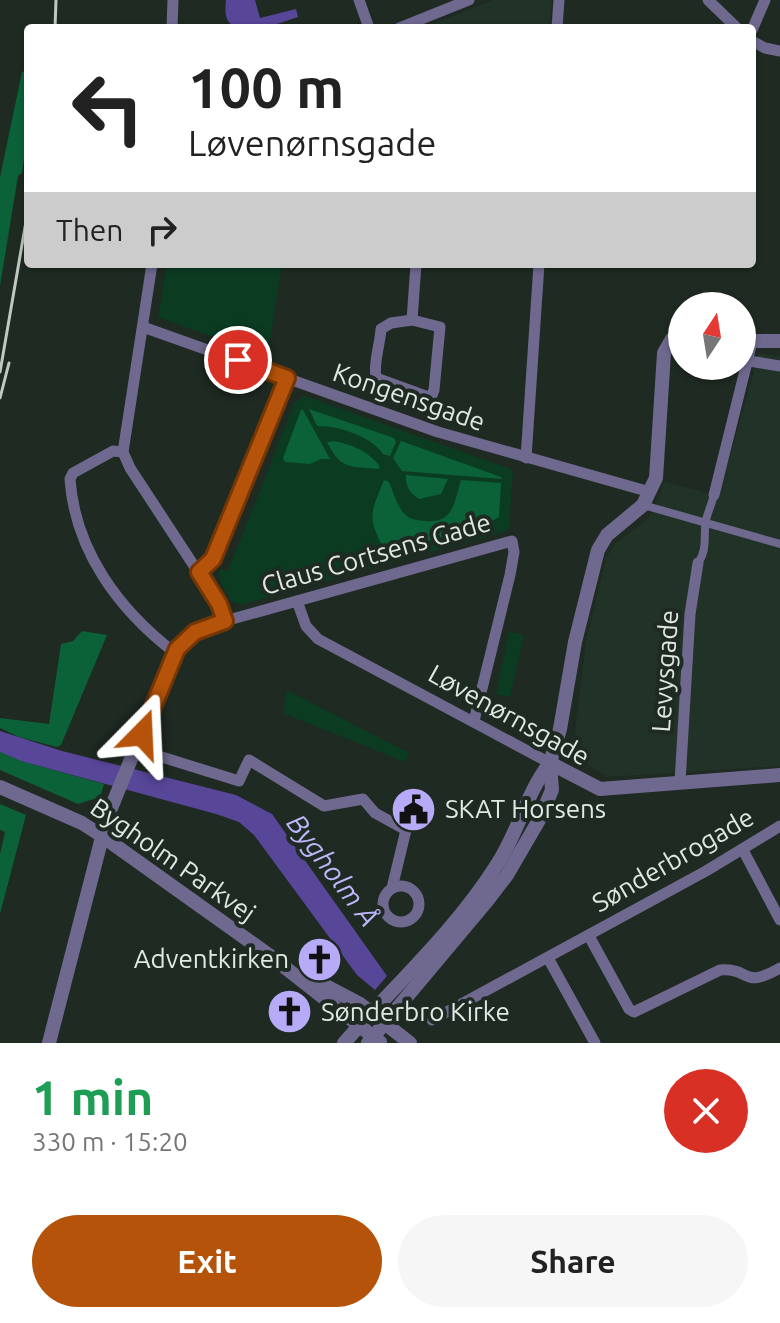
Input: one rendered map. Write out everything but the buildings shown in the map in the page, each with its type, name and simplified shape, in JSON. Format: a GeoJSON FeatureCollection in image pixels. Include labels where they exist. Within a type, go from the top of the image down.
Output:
{"type":"FeatureCollection","features":[{"type":"Feature","properties":{"kind":"street"},"geometry":{"type":"LineString","coordinates":[[172,24],[173,0]]}},
{"type":"Feature","properties":{"kind":"street"},"geometry":{"type":"LineString","coordinates":[[359,0],[368,24]]}},
{"type":"Feature","properties":{"kind":"street"},"geometry":{"type":"LineString","coordinates":[[409,24],[469,0]]}},
{"type":"Feature","properties":{"kind":"street"},"geometry":{"type":"LineString","coordinates":[[557,24],[559,0]]}},
{"type":"Feature","properties":{"kind":"street"},"geometry":{"type":"LineString","coordinates":[[708,0],[733,24]]}},
{"type":"Feature","properties":{"kind":"street"},"geometry":{"type":"LineString","coordinates":[[755,24],[765,0]]}},
{"type":"Feature","properties":{"kind":"street"},"geometry":{"type":"LineString","coordinates":[[756,45],[780,51]]}},
{"type":"Feature","properties":{"kind":"street"},"geometry":{"type":"LineString","coordinates":[[151,268],[123,452],[130,468],[219,604],[225,621]]}},
{"type":"Feature","properties":{"kind":"street"},"geometry":{"type":"LineString","coordinates":[[412,320],[416,268]]}},
{"type":"Feature","properties":{"kind":"street"},"geometry":{"type":"LineString","coordinates":[[526,458],[539,268]]}},
{"type":"Feature","properties":{"kind":"street"},"geometry":{"type":"LineString","coordinates":[[412,320],[440,327],[431,398],[376,378],[374,366],[380,352],[381,329],[391,323],[412,320]]}},
{"type":"Feature","properties":{"kind":"street","name":"Kongensgade"},"geometry":{"type":"LineString","coordinates":[[143,327],[438,432],[647,498]]}},
{"type":"Feature","properties":{"kind":"street"},"geometry":{"type":"LineString","coordinates":[[756,341],[780,341]]}},
{"type":"Feature","properties":{"kind":"street"},"geometry":{"type":"LineString","coordinates":[[374,1041],[507,875],[535,828],[552,790],[550,763],[598,550],[607,535],[647,498],[656,478],[662,363],[668,346]]}},
{"type":"Feature","properties":{"kind":"street"},"geometry":{"type":"LineString","coordinates":[[756,362],[780,366]]}},
{"type":"Feature","properties":{"kind":"street"},"geometry":{"type":"LineString","coordinates":[[199,572],[213,559],[287,378]]}},
{"type":"Feature","properties":{"kind":"street"},"geometry":{"type":"LineString","coordinates":[[698,563],[703,556],[714,495],[744,380]]}},
{"type":"Feature","properties":{"kind":"street"},"geometry":{"type":"LineString","coordinates":[[123,452],[113,451],[73,473],[70,488],[76,517],[91,556],[109,586],[138,621],[175,653]]}},
{"type":"Feature","properties":{"kind":"street"},"geometry":{"type":"LineString","coordinates":[[647,498],[709,524],[780,544]]}},
{"type":"Feature","properties":{"kind":"street","name":"Claus Cortsens Gade"},"geometry":{"type":"LineString","coordinates":[[49,1043],[102,836],[117,793],[175,653],[195,632],[512,541],[511,569],[474,721]]}},
{"type":"Feature","properties":{"kind":"street","name":"Levysgade"},"geometry":{"type":"LineString","coordinates":[[680,782],[690,614],[698,563]]}},
{"type":"Feature","properties":{"kind":"street","name":"Løvenørnsgade"},"geometry":{"type":"LineString","coordinates":[[297,601],[306,626],[318,639],[600,789],[780,775]]}},
{"type":"Feature","properties":{"kind":"street"},"geometry":{"type":"LineString","coordinates":[[134,754],[239,781],[249,760],[324,806],[363,799],[375,813],[406,830],[392,888]]}},
{"type":"Feature","properties":{"kind":"street"},"geometry":{"type":"LineString","coordinates":[[344,1043],[428,951],[496,866],[521,821],[537,780],[550,763]]}},
{"type":"Feature","properties":{"kind":"street","name":"Bygholm Parkvej"},"geometry":{"type":"LineString","coordinates":[[0,787],[82,823],[102,836],[273,958],[374,1041]]}},
{"type":"Feature","properties":{"kind":"street","name":"Sønderbrogade"},"geometry":{"type":"LineString","coordinates":[[432,1020],[589,936],[780,826]]}},
{"type":"Feature","properties":{"kind":"street"},"geometry":{"type":"LineString","coordinates":[[743,850],[780,920]]}},
{"type":"Feature","properties":{"kind":"street","name":"Sønderbrogade"},"geometry":{"type":"LineString","coordinates":[[589,936],[629,1009],[634,1012],[720,970],[760,979],[780,968]]}},
{"type":"Feature","properties":{"kind":"street","name":"Bygholm Parkvej"},"geometry":{"type":"LineString","coordinates":[[273,958],[373,1012],[410,1043]]}},
{"type":"Feature","properties":{"kind":"street"},"geometry":{"type":"LineString","coordinates":[[548,958],[595,1043]]}},
{"type":"Feature","properties":{"kind":"shaded area"},"geometry":{"type":"Polygon","coordinates":[[[226,0],[255,0],[260,18],[296,9],[298,17],[277,24],[231,24],[225,11],[226,0]]]}},
{"type":"Feature","properties":{"kind":"shaded area"},"geometry":{"type":"Polygon","coordinates":[[[494,0],[552,0],[549,24],[432,24],[494,0]]]}},
{"type":"Feature","properties":{"kind":"shaded area"},"geometry":{"type":"Polygon","coordinates":[[[759,353],[780,356],[780,766],[607,777],[576,757],[573,749],[586,642],[606,558],[616,543],[646,521],[655,508],[664,482],[719,496],[751,380],[756,380],[759,353]]]}},
{"type":"Feature","properties":{"kind":"shaded area","name":"Bygholm Å"},"geometry":{"type":"Polygon","coordinates":[[[0,731],[62,751],[236,795],[272,814],[387,976],[375,990],[357,975],[254,835],[239,822],[21,761],[0,752],[0,731]]]}},
{"type":"Feature","properties":{"kind":"green space"},"geometry":{"type":"Polygon","coordinates":[[[22,72],[24,159],[22,173],[18,176],[0,286],[0,177],[22,72]]]}},
{"type":"Feature","properties":{"kind":"green space"},"geometry":{"type":"Polygon","coordinates":[[[166,268],[281,268],[268,354],[158,317],[166,268]]]}},
{"type":"Feature","properties":{"kind":"green space"},"geometry":{"type":"Polygon","coordinates":[[[305,396],[511,469],[509,528],[241,605],[231,601],[219,580],[220,569],[228,571],[295,402],[305,396]]]}},
{"type":"Feature","properties":{"kind":"green space"},"geometry":{"type":"Polygon","coordinates":[[[309,409],[394,438],[396,442],[390,456],[354,433],[317,426],[309,409]]]}},
{"type":"Feature","properties":{"kind":"green space"},"geometry":{"type":"Polygon","coordinates":[[[301,410],[330,459],[310,464],[285,462],[283,458],[301,410]]]}},
{"type":"Feature","properties":{"kind":"green space"},"geometry":{"type":"Polygon","coordinates":[[[335,441],[364,452],[379,465],[379,469],[353,467],[342,462],[327,442],[335,441]]]}},
{"type":"Feature","properties":{"kind":"green space"},"geometry":{"type":"Polygon","coordinates":[[[401,441],[502,479],[402,471],[393,458],[401,441]]]}},
{"type":"Feature","properties":{"kind":"green space"},"geometry":{"type":"Polygon","coordinates":[[[406,475],[448,479],[441,494],[419,499],[409,489],[406,475]]]}},
{"type":"Feature","properties":{"kind":"green space"},"geometry":{"type":"Polygon","coordinates":[[[384,480],[389,482],[404,514],[424,521],[434,521],[447,515],[454,504],[461,480],[501,483],[499,517],[484,525],[385,551],[372,516],[384,480]]]}},
{"type":"Feature","properties":{"kind":"green space"},"geometry":{"type":"Polygon","coordinates":[[[82,631],[107,635],[61,745],[57,747],[19,737],[0,728],[0,718],[49,724],[61,644],[73,641],[82,631]]]}},
{"type":"Feature","properties":{"kind":"green space"},"geometry":{"type":"Polygon","coordinates":[[[509,632],[524,635],[510,697],[496,694],[509,632]]]}},
{"type":"Feature","properties":{"kind":"green space"},"geometry":{"type":"Polygon","coordinates":[[[287,690],[409,753],[405,762],[283,713],[287,690]]]}},
{"type":"Feature","properties":{"kind":"green space"},"geometry":{"type":"Polygon","coordinates":[[[0,752],[21,761],[104,784],[100,797],[78,804],[0,770],[0,752]]]}},
{"type":"Feature","properties":{"kind":"green space"},"geometry":{"type":"Polygon","coordinates":[[[0,804],[26,815],[0,914],[0,854],[5,832],[0,830],[0,804]]]}},
{"type":"Feature","properties":{"kind":"railway"},"geometry":{"type":"LineString","coordinates":[[55,24],[56,0]]}},
{"type":"Feature","properties":{"kind":"railway"},"geometry":{"type":"LineString","coordinates":[[0,372],[24,233]]}},
{"type":"Feature","properties":{"kind":"railway"},"geometry":{"type":"LineString","coordinates":[[0,398],[9,363]]}},
{"type":"Feature","properties":{"kind":"place","name":"SKAT Horsens"},"geometry":{"type":"Point","coordinates":[414,809]}},
{"type":"Feature","properties":{"kind":"place","name":"Adventkirken"},"geometry":{"type":"Point","coordinates":[320,959]}},
{"type":"Feature","properties":{"kind":"place","name":"Sønderbro Kirke"},"geometry":{"type":"Point","coordinates":[290,1012]}},
{"type":"Feature","properties":{"kind":"route"},"geometry":{"type":"LineString","coordinates":[[142,734],[177,649],[195,632],[225,621],[219,604],[199,572],[213,559],[287,378],[238,360]]}}]}
